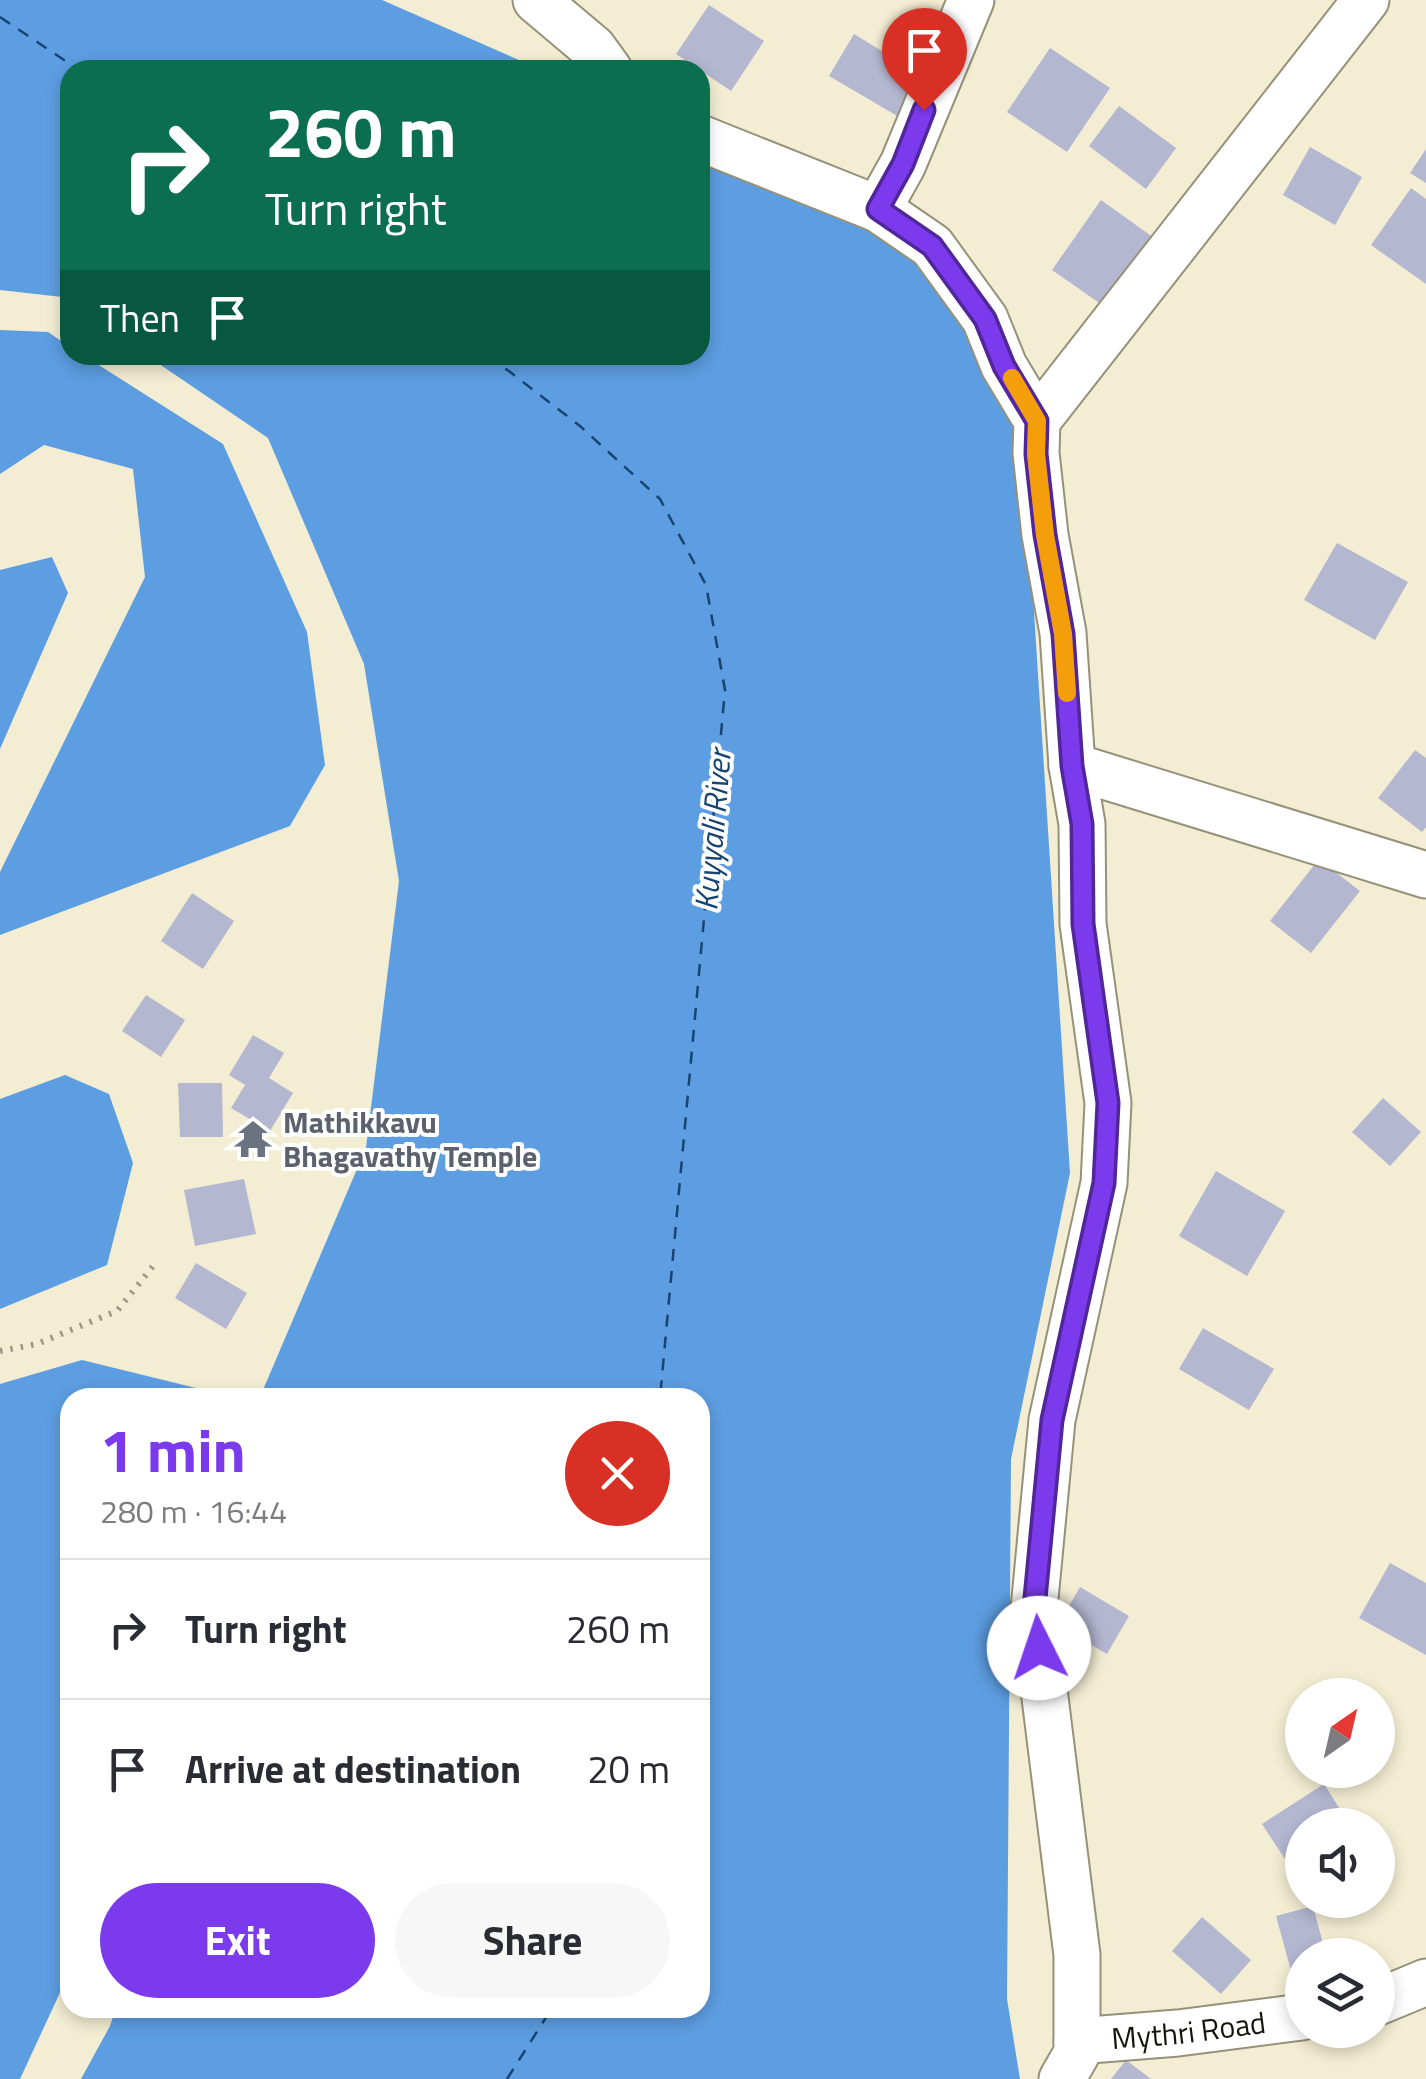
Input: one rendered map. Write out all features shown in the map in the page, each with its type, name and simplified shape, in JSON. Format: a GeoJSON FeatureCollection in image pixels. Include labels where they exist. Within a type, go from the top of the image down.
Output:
{"type":"FeatureCollection","features":[{"type":"Feature","properties":{"kind":"street"},"geometry":{"type":"LineString","coordinates":[[536,0],[602,60]]}},
{"type":"Feature","properties":{"kind":"street"},"geometry":{"type":"LineString","coordinates":[[878,209],[903,164],[971,0]]}},
{"type":"Feature","properties":{"kind":"street"},"geometry":{"type":"LineString","coordinates":[[1037,421],[1366,0]]}},
{"type":"Feature","properties":{"kind":"street"},"geometry":{"type":"LineString","coordinates":[[710,142],[878,209],[932,246],[985,319],[1004,366],[1037,421],[1036,454],[1045,535],[1063,634],[1072,766],[1082,824],[1083,924],[1108,1103],[1104,1183],[1052,1420],[1034,1609],[1076,1955],[1072,2058]]}},
{"type":"Feature","properties":{"kind":"street"},"geometry":{"type":"LineString","coordinates":[[1072,766],[1426,875]]}},
{"type":"Feature","properties":{"kind":"street"},"geometry":{"type":"LineString","coordinates":[[1395,1995],[1426,1982]]}},
{"type":"Feature","properties":{"kind":"street","name":"Mythri Road"},"geometry":{"type":"LineString","coordinates":[[1072,2058],[1178,2033],[1285,2019]]}},
{"type":"Feature","properties":{"kind":"path"},"geometry":{"type":"LineString","coordinates":[[0,1351],[37,1344],[117,1311],[154,1265]]}},
{"type":"Feature","properties":{"kind":"water"},"geometry":{"type":"Polygon","coordinates":[[[0,0],[382,0],[519,60],[60,60],[60,297],[0,290],[0,0]]]}},
{"type":"Feature","properties":{"kind":"water","name":"Kuyyali River"},"geometry":{"type":"Polygon","coordinates":[[[710,142],[878,209],[941,283],[993,380],[1024,456],[1070,1173],[1011,1459],[1007,1999],[1020,2079],[81,2079],[113,2018],[710,2018],[710,1388],[264,1388],[366,1148],[399,881],[364,664],[268,438],[161,365],[710,365],[710,142]]]}},
{"type":"Feature","properties":{"kind":"water"},"geometry":{"type":"Polygon","coordinates":[[[0,330],[48,332],[60,340],[60,365],[99,365],[223,444],[307,632],[325,765],[290,826],[0,935],[0,872],[145,577],[133,469],[44,445],[0,474],[0,330]]]}},
{"type":"Feature","properties":{"kind":"water"},"geometry":{"type":"Polygon","coordinates":[[[52,557],[68,593],[0,749],[0,570],[52,557]]]}},
{"type":"Feature","properties":{"kind":"water"},"geometry":{"type":"Polygon","coordinates":[[[65,1075],[109,1094],[133,1163],[107,1265],[0,1309],[0,1099],[65,1075]]]}},
{"type":"Feature","properties":{"kind":"water"},"geometry":{"type":"Polygon","coordinates":[[[82,1360],[196,1388],[60,1388],[60,1993],[20,2079],[0,2079],[0,1384],[82,1360]]]}},
{"type":"Feature","properties":{"kind":"building"},"geometry":{"type":"Polygon","coordinates":[[[709,5],[764,41],[731,91],[710,77],[710,60],[685,60],[676,54],[709,5]]]}},
{"type":"Feature","properties":{"kind":"building"},"geometry":{"type":"Polygon","coordinates":[[[854,34],[923,76],[899,117],[829,76],[854,34]]]}},
{"type":"Feature","properties":{"kind":"building"},"geometry":{"type":"Polygon","coordinates":[[[1050,48],[1110,88],[1067,152],[1007,112],[1050,48]]]}},
{"type":"Feature","properties":{"kind":"building"},"geometry":{"type":"Polygon","coordinates":[[[1119,106],[1176,148],[1146,189],[1089,146],[1119,106]]]}},
{"type":"Feature","properties":{"kind":"building"},"geometry":{"type":"Polygon","coordinates":[[[1310,147],[1362,177],[1335,225],[1283,195],[1310,147]]]}},
{"type":"Feature","properties":{"kind":"building"},"geometry":{"type":"Polygon","coordinates":[[[1426,149],[1426,183],[1410,173],[1426,149]]]}},
{"type":"Feature","properties":{"kind":"building"},"geometry":{"type":"Polygon","coordinates":[[[1411,188],[1426,199],[1426,284],[1371,245],[1411,188]]]}},
{"type":"Feature","properties":{"kind":"building"},"geometry":{"type":"Polygon","coordinates":[[[1101,200],[1157,240],[1108,309],[1052,270],[1101,200]]]}},
{"type":"Feature","properties":{"kind":"building"},"geometry":{"type":"Polygon","coordinates":[[[1337,543],[1408,582],[1375,640],[1304,600],[1337,543]]]}},
{"type":"Feature","properties":{"kind":"building"},"geometry":{"type":"Polygon","coordinates":[[[1415,750],[1426,758],[1426,827],[1422,832],[1378,798],[1415,750]]]}},
{"type":"Feature","properties":{"kind":"building"},"geometry":{"type":"Polygon","coordinates":[[[1319,859],[1360,891],[1311,953],[1270,921],[1319,859]]]}},
{"type":"Feature","properties":{"kind":"building"},"geometry":{"type":"Polygon","coordinates":[[[192,893],[234,921],[203,969],[161,941],[192,893]]]}},
{"type":"Feature","properties":{"kind":"building"},"geometry":{"type":"Polygon","coordinates":[[[146,995],[185,1020],[161,1057],[122,1031],[146,995]]]}},
{"type":"Feature","properties":{"kind":"building"},"geometry":{"type":"Polygon","coordinates":[[[253,1035],[284,1053],[269,1078],[293,1093],[270,1131],[231,1108],[245,1085],[229,1075],[253,1035]]]}},
{"type":"Feature","properties":{"kind":"building"},"geometry":{"type":"Polygon","coordinates":[[[178,1083],[222,1083],[223,1137],[180,1137],[178,1083]]]}},
{"type":"Feature","properties":{"kind":"building"},"geometry":{"type":"Polygon","coordinates":[[[1383,1098],[1421,1132],[1390,1166],[1352,1132],[1383,1098]]]}},
{"type":"Feature","properties":{"kind":"building"},"geometry":{"type":"Polygon","coordinates":[[[1216,1171],[1285,1211],[1247,1276],[1179,1236],[1216,1171]]]}},
{"type":"Feature","properties":{"kind":"building"},"geometry":{"type":"Polygon","coordinates":[[[244,1179],[256,1234],[195,1246],[184,1190],[244,1179]]]}},
{"type":"Feature","properties":{"kind":"building"},"geometry":{"type":"Polygon","coordinates":[[[196,1263],[247,1293],[226,1329],[175,1298],[196,1263]]]}},
{"type":"Feature","properties":{"kind":"building"},"geometry":{"type":"Polygon","coordinates":[[[1203,1328],[1274,1369],[1249,1410],[1179,1369],[1203,1328]]]}},
{"type":"Feature","properties":{"kind":"building"},"geometry":{"type":"Polygon","coordinates":[[[1390,1563],[1426,1583],[1426,1655],[1359,1618],[1390,1563]]]}},
{"type":"Feature","properties":{"kind":"building"},"geometry":{"type":"Polygon","coordinates":[[[1080,1587],[1129,1616],[1107,1654],[1058,1625],[1080,1587]]]}},
{"type":"Feature","properties":{"kind":"building"},"geometry":{"type":"Polygon","coordinates":[[[1318,1788],[1327,1788],[1339,1808],[1287,1808],[1318,1788]]]}},
{"type":"Feature","properties":{"kind":"building"},"geometry":{"type":"Polygon","coordinates":[[[1285,1809],[1285,1859],[1262,1824],[1285,1809]]]}},
{"type":"Feature","properties":{"kind":"building"},"geometry":{"type":"Polygon","coordinates":[[[1276,1916],[1316,1918],[1321,1938],[1285,1938],[1285,1949],[1276,1916]]]}},
{"type":"Feature","properties":{"kind":"building"},"geometry":{"type":"Polygon","coordinates":[[[1202,1917],[1251,1960],[1221,1994],[1172,1951],[1202,1917]]]}},
{"type":"Feature","properties":{"kind":"building"},"geometry":{"type":"Polygon","coordinates":[[[1126,2060],[1151,2079],[1111,2079],[1126,2060]]]}},
{"type":"Feature","properties":{"kind":"ferry route"},"geometry":{"type":"LineString","coordinates":[[0,17],[64,60]]}},
{"type":"Feature","properties":{"kind":"ferry route"},"geometry":{"type":"LineString","coordinates":[[501,365],[580,426],[660,499],[706,585],[725,690],[661,1388]]}},
{"type":"Feature","properties":{"kind":"ferry route"},"geometry":{"type":"LineString","coordinates":[[507,2079],[546,2018]]}},
{"type":"Feature","properties":{"kind":"slow traffic"},"geometry":{"type":"LineString","coordinates":[[1012,378],[1037,421],[1036,454],[1045,535],[1063,634],[1067,693]]}},
{"type":"Feature","properties":{"kind":"place","name":"Mathikkavu Bhagavathy Temple"},"geometry":{"type":"Point","coordinates":[253,1139]}},
{"type":"Feature","properties":{"kind":"route"},"geometry":{"type":"LineString","coordinates":[[924,110],[903,164],[878,209],[932,246],[985,319],[1004,366],[1037,421],[1036,454],[1045,535],[1063,634],[1072,766],[1082,824],[1083,924],[1108,1103],[1104,1183],[1052,1420],[1034,1609],[1039,1648]]}}]}
